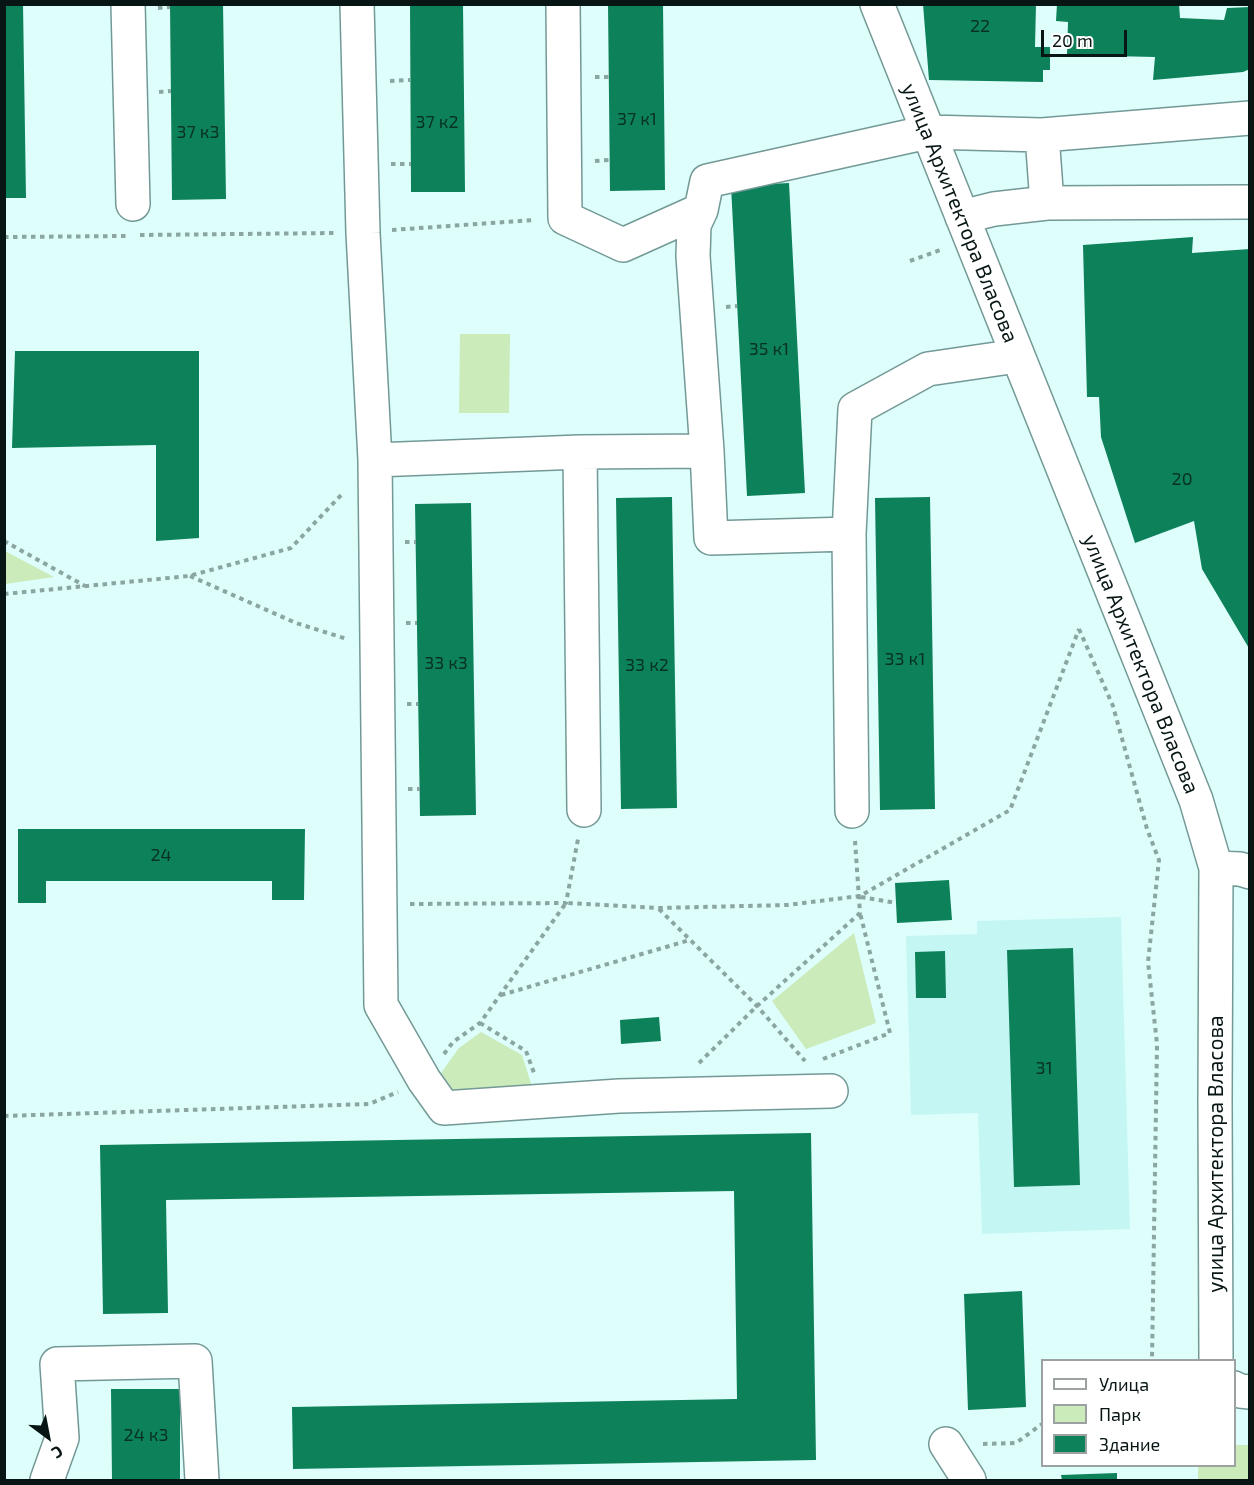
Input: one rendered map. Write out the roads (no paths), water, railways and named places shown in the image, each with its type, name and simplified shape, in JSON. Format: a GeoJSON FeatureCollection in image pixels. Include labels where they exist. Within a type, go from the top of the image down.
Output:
{"type":"FeatureCollection","features":[{"type":"Feature","properties":{"kind":"street"},"geometry":{"type":"LineString","coordinates":[[128,4],[133,204]]}},
{"type":"Feature","properties":{"kind":"street"},"geometry":{"type":"LineString","coordinates":[[357,4],[363,233],[375,460],[381,1005],[424,1080],[444,1108],[620,1096],[831,1091]]}},
{"type":"Feature","properties":{"kind":"street"},"geometry":{"type":"LineString","coordinates":[[563,4],[565,218],[623,245],[701,210]]}},
{"type":"Feature","properties":{"kind":"street","name":"улица Архитектора Власова"},"geometry":{"type":"LineString","coordinates":[[877,4],[1196,800],[1216,868],[1216,1359]]}},
{"type":"Feature","properties":{"kind":"street"},"geometry":{"type":"LineString","coordinates":[[849,534],[711,538],[693,256],[694,225],[701,210],[707,181],[928,132],[1042,135],[1250,118]]}},
{"type":"Feature","properties":{"kind":"street"},"geometry":{"type":"LineString","coordinates":[[1042,135],[1047,203]]}},
{"type":"Feature","properties":{"kind":"street"},"geometry":{"type":"LineString","coordinates":[[962,217],[994,209],[1047,203],[1250,202]]}},
{"type":"Feature","properties":{"kind":"street"},"geometry":{"type":"LineString","coordinates":[[852,811],[849,534],[855,409],[928,369],[1017,356]]}},
{"type":"Feature","properties":{"kind":"street"},"geometry":{"type":"LineString","coordinates":[[375,460],[580,452],[707,451]]}},
{"type":"Feature","properties":{"kind":"street"},"geometry":{"type":"LineString","coordinates":[[580,452],[584,810]]}},
{"type":"Feature","properties":{"kind":"street"},"geometry":{"type":"LineString","coordinates":[[1216,868],[1240,869],[1250,872]]}},
{"type":"Feature","properties":{"kind":"street"},"geometry":{"type":"LineString","coordinates":[[47,1480],[62,1438],[57,1364],[195,1361],[202,1480]]}},
{"type":"Feature","properties":{"kind":"street"},"geometry":{"type":"LineString","coordinates":[[946,1444],[969,1480]]}}]}
